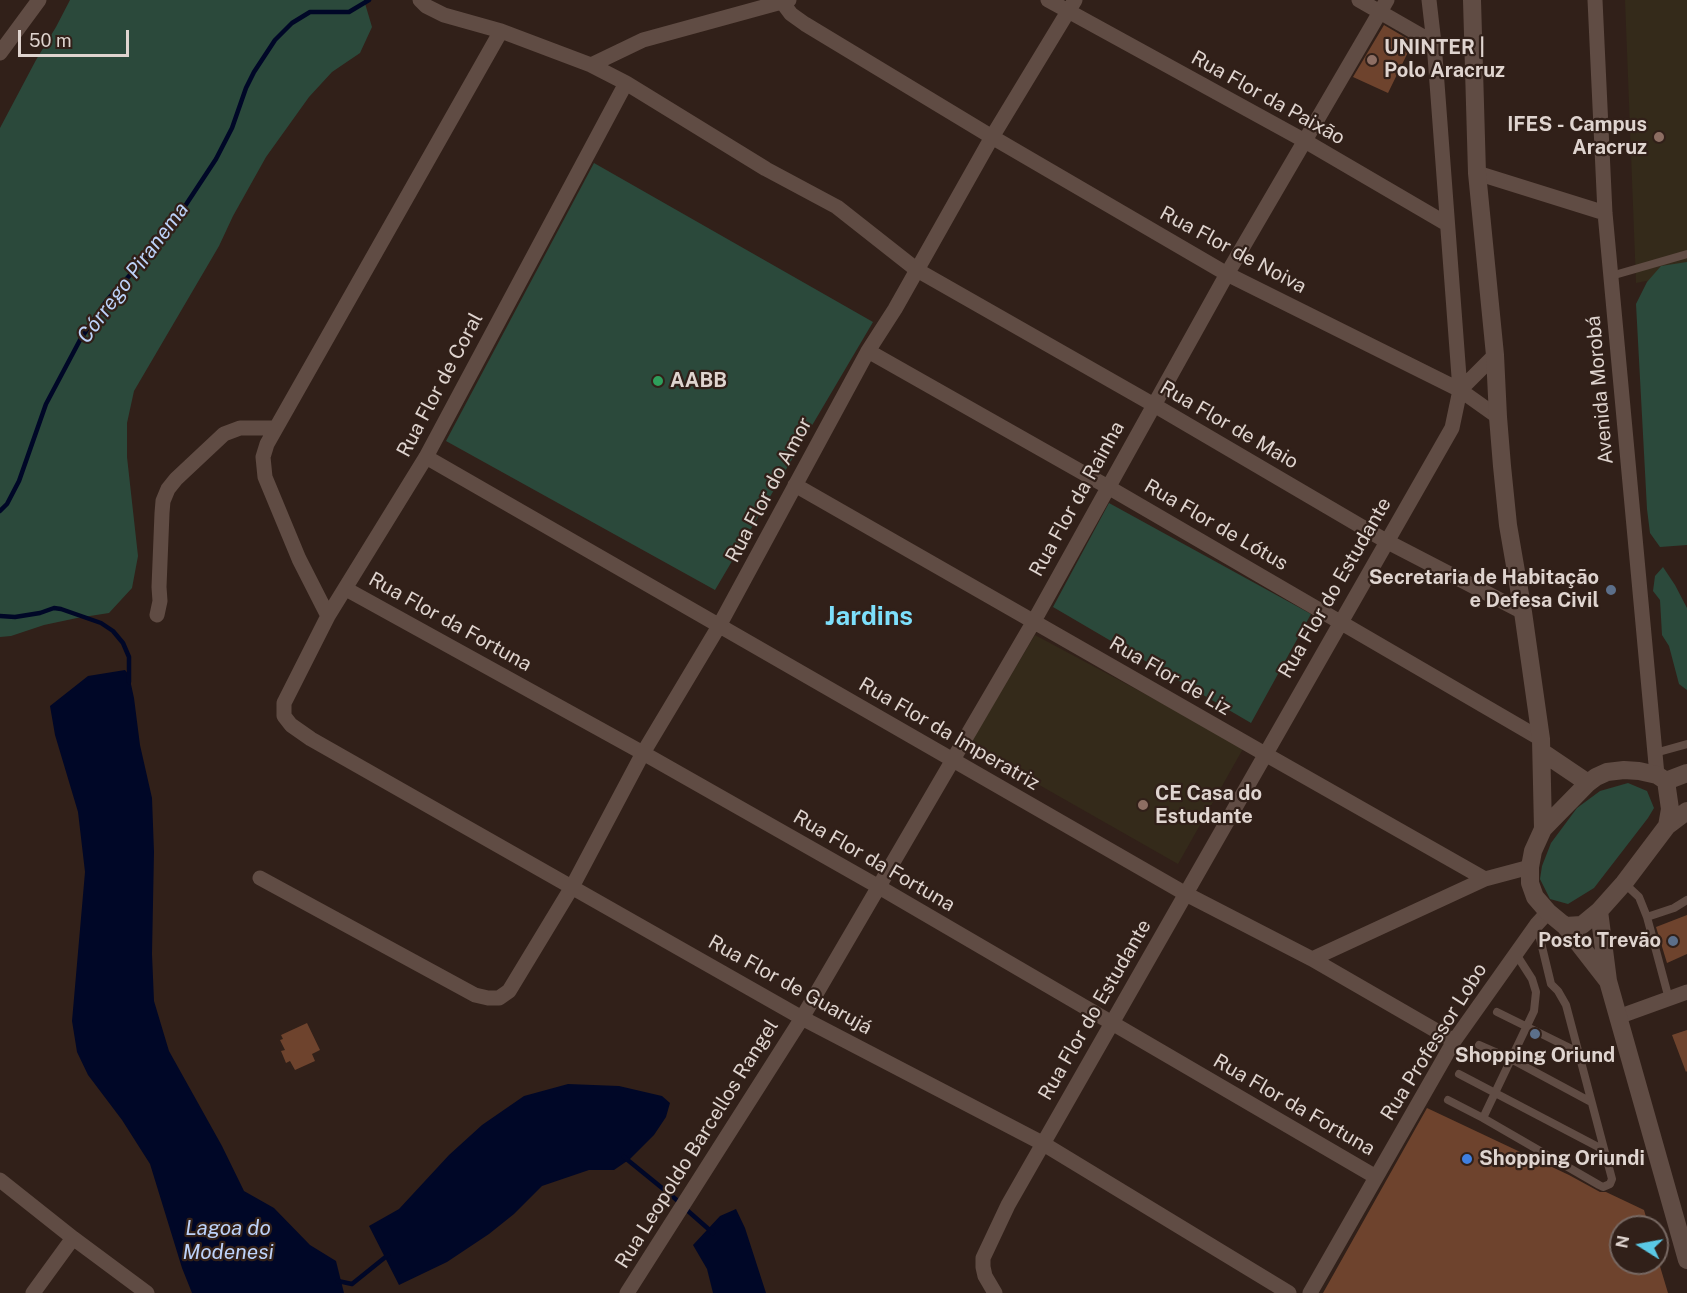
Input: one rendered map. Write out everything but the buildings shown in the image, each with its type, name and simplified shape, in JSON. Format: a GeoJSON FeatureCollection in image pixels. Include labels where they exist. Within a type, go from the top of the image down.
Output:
{"type":"FeatureCollection","features":[{"type":"Feature","properties":{"kind":"main road"},"geometry":{"type":"LineString","coordinates":[[1472,0],[1477,173],[1496,355],[1498,417],[1508,525],[1542,745],[1543,829]]}},
{"type":"Feature","properties":{"kind":"main road"},"geometry":{"type":"LineString","coordinates":[[1542,745],[1588,783]]}},
{"type":"Feature","properties":{"kind":"main road"},"geometry":{"type":"LineString","coordinates":[[1687,772],[1661,778],[1639,771],[1624,770],[1607,772],[1588,783],[1543,829],[1533,851],[1530,883],[1542,918],[1565,926],[1582,925],[1624,883],[1667,826],[1687,811]]}},
{"type":"Feature","properties":{"kind":"main road"},"geometry":{"type":"LineString","coordinates":[[1661,778],[1670,809],[1667,826]]}},
{"type":"Feature","properties":{"kind":"main road"},"geometry":{"type":"LineString","coordinates":[[1599,910],[1608,981],[1687,1260]]}},
{"type":"Feature","properties":{"kind":"main road"},"geometry":{"type":"LineString","coordinates":[[1565,926],[1608,981]]}},
{"type":"Feature","properties":{"kind":"street"},"geometry":{"type":"LineString","coordinates":[[0,53],[39,0]]}},
{"type":"Feature","properties":{"kind":"street","name":"Rua Flor de Maio"},"geometry":{"type":"LineString","coordinates":[[420,0],[426,6],[444,15],[501,31],[591,65],[626,83],[766,169],[837,207],[917,270],[1154,405],[1386,542],[1523,612]]}},
{"type":"Feature","properties":{"kind":"street","name":"Rua Flor da Paixão"},"geometry":{"type":"LineString","coordinates":[[1048,0],[1071,6],[1447,224]]}},
{"type":"Feature","properties":{"kind":"street"},"geometry":{"type":"LineString","coordinates":[[1359,0],[1383,6],[1434,43]]}},
{"type":"Feature","properties":{"kind":"street","name":"Rua Flor do Estudante"},"geometry":{"type":"LineString","coordinates":[[995,1293],[984,1276],[983,1258],[1008,1205],[1452,428],[1460,390],[1429,0]]}},
{"type":"Feature","properties":{"kind":"street","name":"Avenida Morobá"},"geometry":{"type":"LineString","coordinates":[[1595,0],[1605,213],[1655,753],[1661,778]]}},
{"type":"Feature","properties":{"kind":"street"},"geometry":{"type":"LineString","coordinates":[[591,65],[643,40],[786,1]]}},
{"type":"Feature","properties":{"kind":"street","name":"Rua Flor de Noiva"},"geometry":{"type":"LineString","coordinates":[[786,1],[791,14],[805,24],[1227,274],[1460,390],[1498,417]]}},
{"type":"Feature","properties":{"kind":"street","name":"Rua Flor do Amor"},"geometry":{"type":"LineString","coordinates":[[260,878],[475,995],[499,998],[509,991],[572,886],[643,753],[719,626],[868,351],[917,270],[992,136],[1071,6]]}},
{"type":"Feature","properties":{"kind":"street","name":"Rua Flor da Rainha"},"geometry":{"type":"LineString","coordinates":[[802,1018],[1034,621],[1227,274],[1383,6]]}},
{"type":"Feature","properties":{"kind":"street"},"geometry":{"type":"LineString","coordinates":[[328,616],[299,559],[265,477],[264,457],[267,444],[501,31]]}},
{"type":"Feature","properties":{"kind":"street","name":"Rua Flor de Coral"},"geometry":{"type":"LineString","coordinates":[[284,703],[328,616],[426,457],[626,83]]}},
{"type":"Feature","properties":{"kind":"street"},"geometry":{"type":"LineString","coordinates":[[1477,173],[1605,213]]}},
{"type":"Feature","properties":{"kind":"street","name":"Rua Flor de Lótus"},"geometry":{"type":"LineString","coordinates":[[868,351],[1108,486],[1341,622],[1542,745]]}},
{"type":"Feature","properties":{"kind":"street"},"geometry":{"type":"LineString","coordinates":[[1460,390],[1496,355]]}},
{"type":"Feature","properties":{"kind":"street"},"geometry":{"type":"LineString","coordinates":[[157,615],[160,601],[163,501],[168,489],[224,434],[240,428],[275,428]]}},
{"type":"Feature","properties":{"kind":"street","name":"Rua Flor da Imperatriz"},"geometry":{"type":"LineString","coordinates":[[426,457],[1186,894],[1312,959],[1454,1041]]}},
{"type":"Feature","properties":{"kind":"street","name":"Rua Flor de Liz"},"geometry":{"type":"LineString","coordinates":[[795,485],[1485,879]]}},
{"type":"Feature","properties":{"kind":"street","name":"Rua Flor da Fortuna"},"geometry":{"type":"LineString","coordinates":[[346,589],[879,887],[1376,1177]]}},
{"type":"Feature","properties":{"kind":"street","name":"Rua Flor de Guarujá"},"geometry":{"type":"LineString","coordinates":[[284,703],[284,716],[312,739],[802,1018],[1042,1143],[1289,1293]]}},
{"type":"Feature","properties":{"kind":"street"},"geometry":{"type":"LineString","coordinates":[[1312,959],[1485,879],[1530,867]]}},
{"type":"Feature","properties":{"kind":"street","name":"Rua Professor Lobo"},"geometry":{"type":"LineString","coordinates":[[1310,1293],[1454,1041],[1542,918]]}},
{"type":"Feature","properties":{"kind":"street"},"geometry":{"type":"LineString","coordinates":[[1618,1017],[1687,992]]}},
{"type":"Feature","properties":{"kind":"street","name":"Rua Leopoldo Barcellos Rangel"},"geometry":{"type":"LineString","coordinates":[[627,1293],[802,1018]]}},
{"type":"Feature","properties":{"kind":"street"},"geometry":{"type":"LineString","coordinates":[[0,1180],[147,1293]]}},
{"type":"Feature","properties":{"kind":"street"},"geometry":{"type":"LineString","coordinates":[[33,1293],[73,1238]]}},
{"type":"Feature","properties":{"kind":"lane"},"geometry":{"type":"LineString","coordinates":[[1611,276],[1687,254]]}},
{"type":"Feature","properties":{"kind":"lane"},"geometry":{"type":"LineString","coordinates":[[1655,753],[1687,744]]}},
{"type":"Feature","properties":{"kind":"lane"},"geometry":{"type":"LineString","coordinates":[[1624,883],[1639,897],[1647,917],[1669,999]]}},
{"type":"Feature","properties":{"kind":"lane"},"geometry":{"type":"LineString","coordinates":[[1647,917],[1674,908],[1687,900]]}},
{"type":"Feature","properties":{"kind":"lane"},"geometry":{"type":"LineString","coordinates":[[1448,1100],[1603,1186],[1610,1185],[1612,1179],[1566,1005],[1551,984],[1542,918]]}},
{"type":"Feature","properties":{"kind":"lane"},"geometry":{"type":"LineString","coordinates":[[1483,1118],[1534,1011],[1536,992],[1532,979],[1516,954]]}},
{"type":"Feature","properties":{"kind":"lane"},"geometry":{"type":"LineString","coordinates":[[1497,1012],[1578,1052]]}},
{"type":"Feature","properties":{"kind":"lane"},"geometry":{"type":"LineString","coordinates":[[1479,1045],[1511,1059],[1591,1102]]}},
{"type":"Feature","properties":{"kind":"lane"},"geometry":{"type":"LineString","coordinates":[[1459,1074],[1604,1150]]}},
{"type":"Feature","properties":{"kind":"shaded area","name":"IFES - Campus Aracruz"},"geometry":{"type":"Polygon","coordinates":[[[1625,0],[1687,0],[1687,273],[1636,283],[1625,0]]]}},
{"type":"Feature","properties":{"kind":"shaded area","name":"CE Casa do Estudante"},"geometry":{"type":"Polygon","coordinates":[[[1035,635],[1244,747],[1178,864],[969,745],[1035,635]]]}},
{"type":"Feature","properties":{"kind":"green space"},"geometry":{"type":"Polygon","coordinates":[[[70,0],[364,0],[372,27],[360,53],[332,72],[309,97],[266,157],[219,246],[134,391],[127,423],[127,457],[138,556],[132,588],[109,613],[44,625],[11,636],[0,637],[0,128],[70,0]]]}},
{"type":"Feature","properties":{"kind":"green space","name":"AABB"},"geometry":{"type":"Polygon","coordinates":[[[594,163],[873,322],[715,590],[446,441],[594,163]]]}},
{"type":"Feature","properties":{"kind":"green space"},"geometry":{"type":"Polygon","coordinates":[[[1687,262],[1687,545],[1660,547],[1650,533],[1647,509],[1636,304],[1647,282],[1661,266],[1687,262]]]}},
{"type":"Feature","properties":{"kind":"green space"},"geometry":{"type":"Polygon","coordinates":[[[1109,503],[1311,614],[1251,723],[1053,607],[1109,503]]]}},
{"type":"Feature","properties":{"kind":"green space"},"geometry":{"type":"Polygon","coordinates":[[[1663,567],[1687,608],[1687,690],[1679,684],[1669,646],[1662,635],[1660,600],[1653,591],[1655,576],[1663,567]]]}},
{"type":"Feature","properties":{"kind":"green space"},"geometry":{"type":"Polygon","coordinates":[[[1628,783],[1647,791],[1654,808],[1648,818],[1594,888],[1568,904],[1550,899],[1540,879],[1542,866],[1551,843],[1577,808],[1600,791],[1628,783]]]}},
{"type":"Feature","properties":{"kind":"water","name":"Lagoa do Modenesi"},"geometry":{"type":"Polygon","coordinates":[[[125,670],[129,675],[134,698],[140,745],[152,798],[154,1001],[169,1051],[222,1146],[244,1191],[274,1208],[310,1245],[336,1261],[344,1293],[192,1293],[150,1164],[122,1120],[88,1075],[77,1052],[72,1021],[85,872],[78,812],[55,735],[50,706],[88,676],[125,670]]]}},
{"type":"Feature","properties":{"kind":"water"},"geometry":{"type":"Polygon","coordinates":[[[568,1084],[619,1086],[662,1096],[670,1103],[666,1117],[654,1135],[630,1159],[614,1170],[589,1170],[542,1186],[514,1214],[489,1234],[447,1262],[399,1285],[369,1226],[399,1209],[449,1155],[482,1125],[524,1096],[568,1084]]]}},
{"type":"Feature","properties":{"kind":"water"},"geometry":{"type":"Polygon","coordinates":[[[736,1209],[745,1228],[766,1293],[713,1293],[707,1269],[693,1245],[720,1216],[736,1209]]]}},
{"type":"Feature","properties":{"kind":"waterway","name":"Córrego Piranema"},"geometry":{"type":"LineString","coordinates":[[0,511],[7,504],[19,481],[46,404],[80,340],[107,300],[164,238],[216,159],[232,128],[246,88],[275,40],[292,23],[310,12],[349,12],[369,0]]}},
{"type":"Feature","properties":{"kind":"waterway"},"geometry":{"type":"LineString","coordinates":[[0,616],[15,617],[54,608],[101,623],[113,631],[123,643],[129,657],[129,682]]}},
{"type":"Feature","properties":{"kind":"waterway"},"geometry":{"type":"LineString","coordinates":[[624,1157],[678,1201]]}},
{"type":"Feature","properties":{"kind":"waterway"},"geometry":{"type":"LineString","coordinates":[[688,1211],[713,1233]]}},
{"type":"Feature","properties":{"kind":"waterway"},"geometry":{"type":"LineString","coordinates":[[338,1281],[352,1284],[388,1255]]}},
{"type":"Feature","properties":{"kind":"place","name":"UNINTER | Polo Aracruz"},"geometry":{"type":"Point","coordinates":[1372,60]}},
{"type":"Feature","properties":{"kind":"place","name":"IFES - Campus Aracruz"},"geometry":{"type":"Point","coordinates":[1659,137]}},
{"type":"Feature","properties":{"kind":"place","name":"AABB"},"geometry":{"type":"Point","coordinates":[658,381]}},
{"type":"Feature","properties":{"kind":"place","name":"Secretaria de Habitação e Defesa Civil"},"geometry":{"type":"Point","coordinates":[1611,590]}},
{"type":"Feature","properties":{"kind":"place","name":"CE Casa do Estudante"},"geometry":{"type":"Point","coordinates":[1143,805]}},
{"type":"Feature","properties":{"kind":"place","name":"Posto Trevão"},"geometry":{"type":"Point","coordinates":[1673,941]}},
{"type":"Feature","properties":{"kind":"place","name":"Shopping Oriund"},"geometry":{"type":"Point","coordinates":[1535,1034]}},
{"type":"Feature","properties":{"kind":"place","name":"Shopping Oriundi"},"geometry":{"type":"Point","coordinates":[1467,1159]}},
{"type":"Feature","properties":{"kind":"district","name":"Jardins"},"geometry":{"type":"Point","coordinates":[869,617]}}]}
